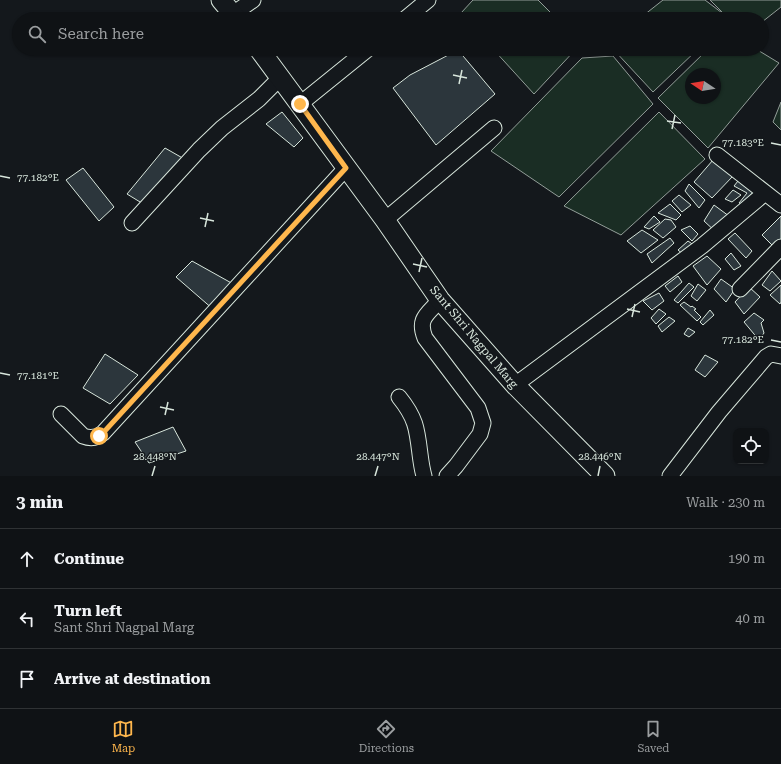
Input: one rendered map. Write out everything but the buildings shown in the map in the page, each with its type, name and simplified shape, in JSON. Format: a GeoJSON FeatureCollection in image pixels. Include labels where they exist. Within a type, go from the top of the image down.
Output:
{"type":"FeatureCollection","features":[{"type":"Feature","properties":{"kind":"main road","name":"Sant Shri Nagpal Marg"},"geometry":{"type":"LineString","coordinates":[[264,56],[385,220],[440,300],[515,385],[606,476]]}},
{"type":"Feature","properties":{"kind":"street"},"geometry":{"type":"LineString","coordinates":[[230,11],[253,0]]}},
{"type":"Feature","properties":{"kind":"street"},"geometry":{"type":"LineString","coordinates":[[413,12],[428,0]]}},
{"type":"Feature","properties":{"kind":"street"},"geometry":{"type":"LineString","coordinates":[[300,104],[359,56]]}},
{"type":"Feature","properties":{"kind":"street"},"geometry":{"type":"LineString","coordinates":[[132,224],[199,150],[222,128],[259,99],[280,78]]}},
{"type":"Feature","properties":{"kind":"street"},"geometry":{"type":"LineString","coordinates":[[385,220],[494,128]]}},
{"type":"Feature","properties":{"kind":"street"},"geometry":{"type":"LineString","coordinates":[[717,155],[781,205]]}},
{"type":"Feature","properties":{"kind":"street"},"geometry":{"type":"LineString","coordinates":[[61,414],[83,436],[94,438],[103,433],[346,168]]}},
{"type":"Feature","properties":{"kind":"street"},"geometry":{"type":"LineString","coordinates":[[515,385],[702,246],[765,193]]}},
{"type":"Feature","properties":{"kind":"street"},"geometry":{"type":"LineString","coordinates":[[740,289],[781,247]]}},
{"type":"Feature","properties":{"kind":"street"},"geometry":{"type":"LineString","coordinates":[[440,300],[423,320],[421,328],[422,332],[478,408],[483,423],[480,434],[447,476]]}},
{"type":"Feature","properties":{"kind":"street"},"geometry":{"type":"LineString","coordinates":[[670,476],[719,412],[768,355],[775,354],[781,356]]}},
{"type":"Feature","properties":{"kind":"street"},"geometry":{"type":"LineString","coordinates":[[399,397],[413,416],[417,430],[424,476]]}},
{"type":"Feature","properties":{"kind":"green space"},"geometry":{"type":"Polygon","coordinates":[[[473,0],[538,0],[550,12],[462,12],[473,0]]]}},
{"type":"Feature","properties":{"kind":"green space"},"geometry":{"type":"Polygon","coordinates":[[[663,0],[705,0],[721,12],[648,12],[663,0]]]}},
{"type":"Feature","properties":{"kind":"green space"},"geometry":{"type":"Polygon","coordinates":[[[710,0],[781,0],[781,7],[769,16],[769,12],[722,12],[710,0]]]}},
{"type":"Feature","properties":{"kind":"green space"},"geometry":{"type":"Polygon","coordinates":[[[499,56],[569,56],[534,94],[499,56]]]}},
{"type":"Feature","properties":{"kind":"green space"},"geometry":{"type":"Polygon","coordinates":[[[613,56],[653,104],[559,197],[491,151],[582,58],[613,56]]]}},
{"type":"Feature","properties":{"kind":"green space"},"geometry":{"type":"Polygon","coordinates":[[[620,56],[691,56],[653,92],[620,56]]]}},
{"type":"Feature","properties":{"kind":"green space"},"geometry":{"type":"Polygon","coordinates":[[[701,56],[768,56],[779,63],[708,148],[658,98],[685,72],[685,104],[721,104],[721,68],[689,68],[701,56]]]}},
{"type":"Feature","properties":{"kind":"green space"},"geometry":{"type":"Polygon","coordinates":[[[781,102],[781,130],[773,122],[781,102]]]}},
{"type":"Feature","properties":{"kind":"green space"},"geometry":{"type":"Polygon","coordinates":[[[659,112],[705,159],[621,235],[564,206],[659,112]]]}},
{"type":"Feature","properties":{"kind":"route"},"geometry":{"type":"LineString","coordinates":[[99,436],[346,168],[300,104]]}}]}
